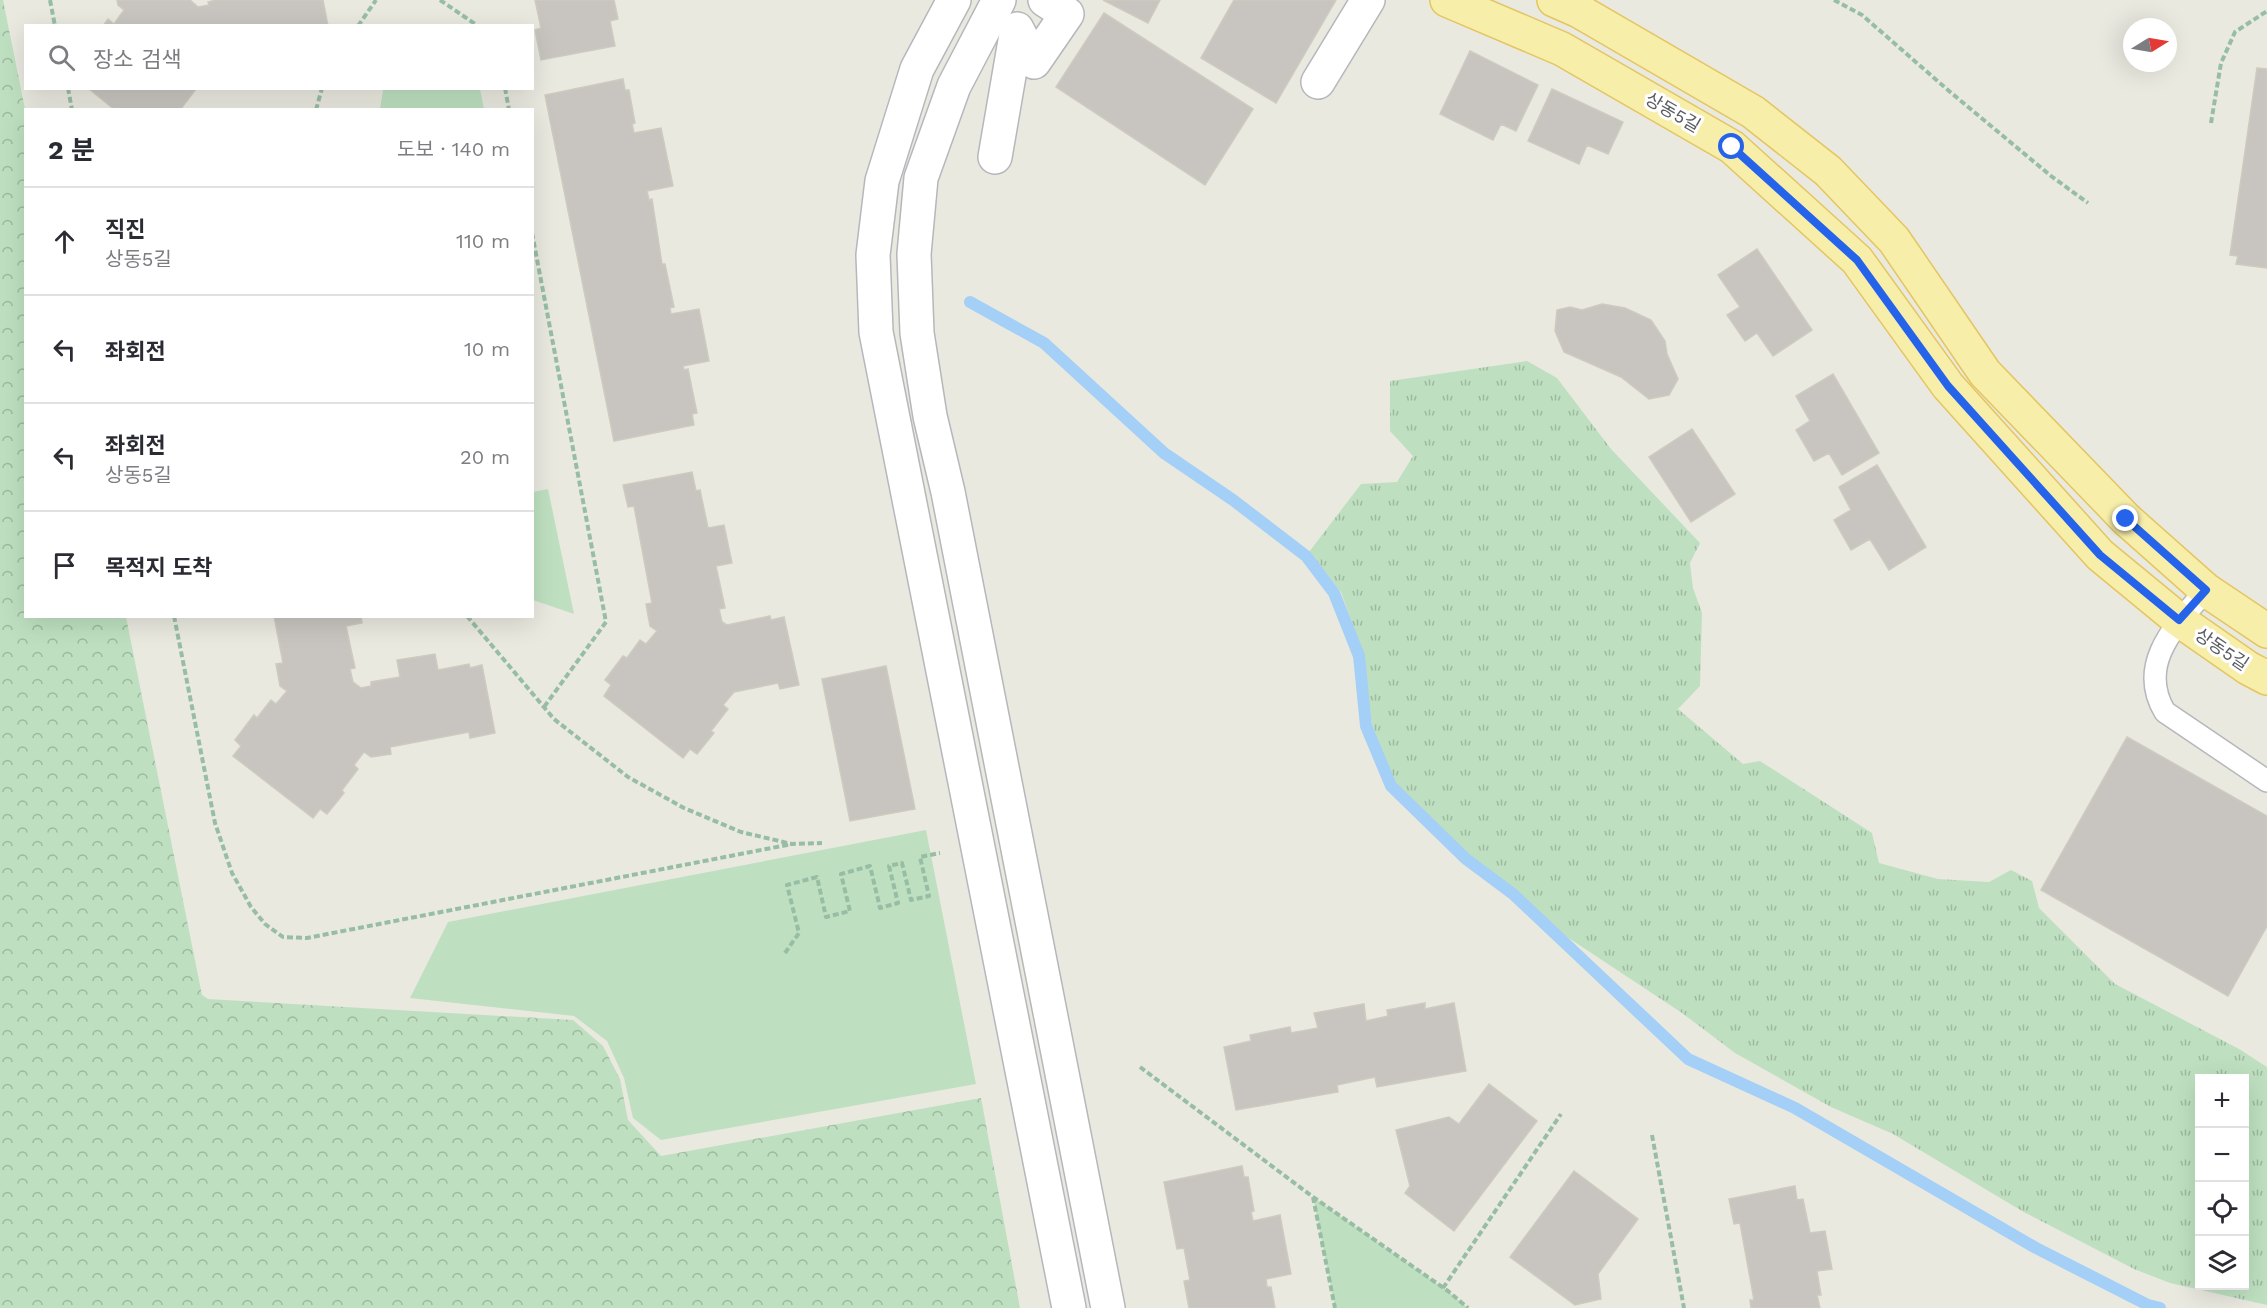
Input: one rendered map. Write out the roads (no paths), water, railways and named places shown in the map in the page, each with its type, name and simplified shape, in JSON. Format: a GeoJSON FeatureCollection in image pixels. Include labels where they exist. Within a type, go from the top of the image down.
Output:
{"type":"FeatureCollection","features":[{"type":"Feature","properties":{"kind":"main road","name":"상동5길"},"geometry":{"type":"LineString","coordinates":[[1448,0],[1562,49],[1732,147],[1857,260],[1948,386],[2100,555],[2179,620],[2248,668],[2267,678]]}},
{"type":"Feature","properties":{"kind":"main road"},"geometry":{"type":"LineString","coordinates":[[1554,0],[1579,11],[1753,112],[1828,171],[1894,240],[1985,373],[2126,519],[2206,590],[2267,631]]}},
{"type":"Feature","properties":{"kind":"street"},"geometry":{"type":"LineString","coordinates":[[954,0],[917,69],[882,181],[873,255],[876,332],[1069,1308]]}},
{"type":"Feature","properties":{"kind":"street"},"geometry":{"type":"LineString","coordinates":[[999,0],[954,86],[921,178],[914,254],[917,333],[930,416],[951,504],[1108,1308]]}},
{"type":"Feature","properties":{"kind":"street"},"geometry":{"type":"LineString","coordinates":[[995,157],[1017,28],[1034,62],[1067,14],[1045,0]]}},
{"type":"Feature","properties":{"kind":"street"},"geometry":{"type":"LineString","coordinates":[[1318,81],[1368,0]]}},
{"type":"Feature","properties":{"kind":"lane"},"geometry":{"type":"LineString","coordinates":[[2206,590],[2179,620],[2159,654],[2154,671],[2157,699],[2165,712],[2267,781]]}},
{"type":"Feature","properties":{"kind":"waterway"},"geometry":{"type":"LineString","coordinates":[[970,302],[1044,343],[1164,453],[1233,500],[1306,556],[1334,593],[1359,656],[1366,726],[1391,786],[1466,859],[1513,894],[1688,1059],[1795,1108],[2036,1248],[2148,1305],[2160,1308]]}}]}
